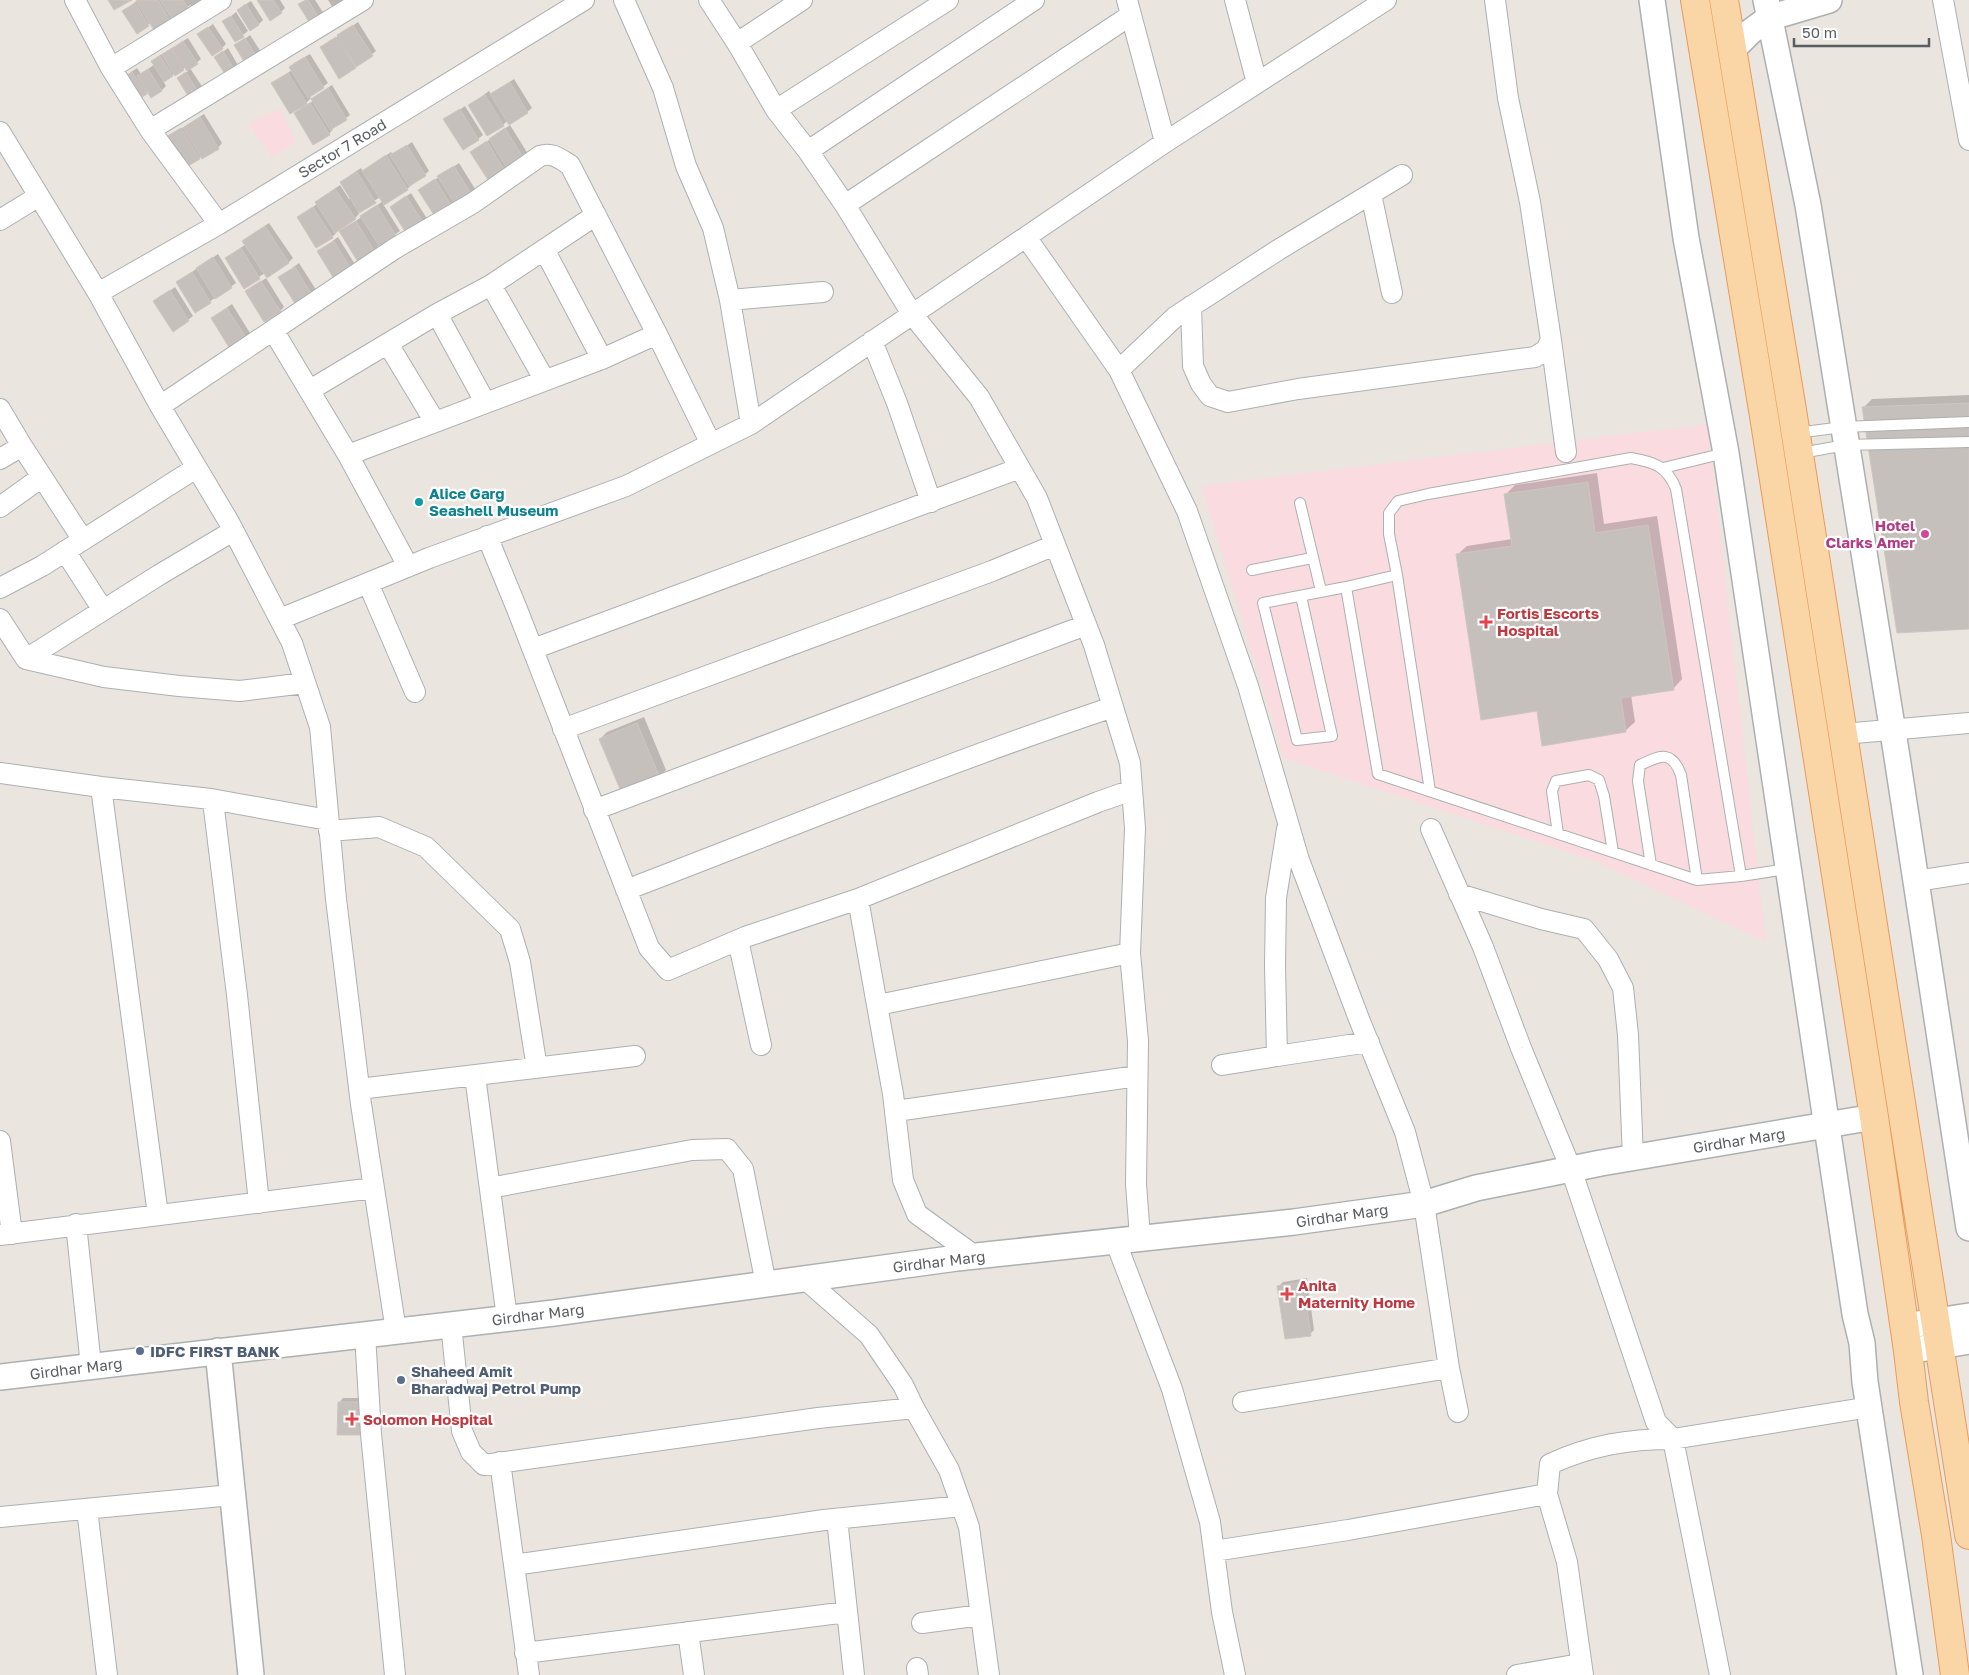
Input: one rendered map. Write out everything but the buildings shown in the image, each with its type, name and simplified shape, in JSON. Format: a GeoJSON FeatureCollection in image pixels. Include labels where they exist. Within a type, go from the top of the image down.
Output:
{"type":"FeatureCollection","features":[{"type":"Feature","properties":{"kind":"main road"},"geometry":{"type":"LineString","coordinates":[[1694,0],[1762,406],[1874,1117],[1955,1675]]}},
{"type":"Feature","properties":{"kind":"main road"},"geometry":{"type":"LineString","coordinates":[[1724,0],[1797,443],[1969,1535]]}},
{"type":"Feature","properties":{"kind":"street"},"geometry":{"type":"LineString","coordinates":[[75,0],[111,68],[150,130],[219,224]]}},
{"type":"Feature","properties":{"kind":"street"},"geometry":{"type":"LineString","coordinates":[[111,68],[221,0]]}},
{"type":"Feature","properties":{"kind":"street"},"geometry":{"type":"LineString","coordinates":[[150,130],[363,0]]}},
{"type":"Feature","properties":{"kind":"street","name":"Sector 7 Road"},"geometry":{"type":"LineString","coordinates":[[98,293],[219,224],[584,0]]}},
{"type":"Feature","properties":{"kind":"street"},"geometry":{"type":"LineString","coordinates":[[624,0],[663,88],[686,166],[713,228],[730,300],[752,424]]}},
{"type":"Feature","properties":{"kind":"street"},"geometry":{"type":"LineString","coordinates":[[709,0],[737,43],[776,110],[808,151],[845,205],[912,314],[979,397],[1037,498],[1086,625],[1130,763],[1136,828],[1130,952],[1138,1040],[1136,1184],[1140,1237]]}},
{"type":"Feature","properties":{"kind":"street"},"geometry":{"type":"LineString","coordinates":[[737,43],[802,0]]}},
{"type":"Feature","properties":{"kind":"street"},"geometry":{"type":"LineString","coordinates":[[776,110],[948,0]]}},
{"type":"Feature","properties":{"kind":"street"},"geometry":{"type":"LineString","coordinates":[[808,151],[1034,0]]}},
{"type":"Feature","properties":{"kind":"street"},"geometry":{"type":"LineString","coordinates":[[1235,0],[1257,83]]}},
{"type":"Feature","properties":{"kind":"street"},"geometry":{"type":"LineString","coordinates":[[280,619],[408,566],[626,486],[752,424],[1166,142],[1386,0]]}},
{"type":"Feature","properties":{"kind":"street"},"geometry":{"type":"LineString","coordinates":[[1495,0],[1508,98],[1530,202],[1566,452]]}},
{"type":"Feature","properties":{"kind":"street"},"geometry":{"type":"LineString","coordinates":[[1652,0],[1686,238],[1726,453],[1767,720],[1787,869],[1828,1125],[1910,1675]]}},
{"type":"Feature","properties":{"kind":"street"},"geometry":{"type":"LineString","coordinates":[[1732,50],[1750,32],[1767,9],[1829,0]]}},
{"type":"Feature","properties":{"kind":"street"},"geometry":{"type":"LineString","coordinates":[[1943,0],[1969,140]]}},
{"type":"Feature","properties":{"kind":"street"},"geometry":{"type":"LineString","coordinates":[[845,205],[1129,7],[1166,142]]}},
{"type":"Feature","properties":{"kind":"street"},"geometry":{"type":"LineString","coordinates":[[1767,9],[1808,205],[1916,881],[1969,1228]]}},
{"type":"Feature","properties":{"kind":"street"},"geometry":{"type":"LineString","coordinates":[[0,132],[98,293],[160,406],[234,531],[292,643],[320,727],[329,825],[359,1089],[396,1331]]}},
{"type":"Feature","properties":{"kind":"street"},"geometry":{"type":"LineString","coordinates":[[160,406],[394,248],[473,203],[540,156],[548,153],[570,165],[657,334],[710,444]]}},
{"type":"Feature","properties":{"kind":"street"},"geometry":{"type":"LineString","coordinates":[[1119,370],[1175,317],[1278,250],[1402,175]]}},
{"type":"Feature","properties":{"kind":"street"},"geometry":{"type":"LineString","coordinates":[[1371,194],[1392,293]]}},
{"type":"Feature","properties":{"kind":"street"},"geometry":{"type":"LineString","coordinates":[[0,220],[39,196]]}},
{"type":"Feature","properties":{"kind":"street"},"geometry":{"type":"LineString","coordinates":[[310,390],[437,314],[491,285],[545,251],[596,215]]}},
{"type":"Feature","properties":{"kind":"street"},"geometry":{"type":"LineString","coordinates":[[1026,237],[1119,370],[1187,511],[1248,686],[1299,860],[1368,1042],[1405,1132],[1424,1204],[1449,1368],[1458,1412]]}},
{"type":"Feature","properties":{"kind":"street"},"geometry":{"type":"LineString","coordinates":[[545,251],[602,359]]}},
{"type":"Feature","properties":{"kind":"street"},"geometry":{"type":"LineString","coordinates":[[491,285],[544,379]]}},
{"type":"Feature","properties":{"kind":"street"},"geometry":{"type":"LineString","coordinates":[[730,300],[823,292]]}},
{"type":"Feature","properties":{"kind":"street"},"geometry":{"type":"LineString","coordinates":[[1191,306],[1193,366],[1201,384],[1210,396],[1228,402],[1298,389],[1535,357],[1546,350],[1551,340]]}},
{"type":"Feature","properties":{"kind":"street"},"geometry":{"type":"LineString","coordinates":[[437,314],[485,402]]}},
{"type":"Feature","properties":{"kind":"street"},"geometry":{"type":"LineString","coordinates":[[273,330],[348,455],[408,566]]}},
{"type":"Feature","properties":{"kind":"street"},"geometry":{"type":"LineString","coordinates":[[348,455],[544,379],[602,359],[657,334]]}},
{"type":"Feature","properties":{"kind":"street"},"geometry":{"type":"LineString","coordinates":[[872,341],[898,404],[931,502]]}},
{"type":"Feature","properties":{"kind":"street"},"geometry":{"type":"LineString","coordinates":[[388,344],[435,422]]}},
{"type":"Feature","properties":{"kind":"street"},"geometry":{"type":"LineString","coordinates":[[0,409],[83,540]]}},
{"type":"Feature","properties":{"kind":"street"},"geometry":{"type":"LineString","coordinates":[[0,459],[22,446]]}},
{"type":"Feature","properties":{"kind":"street"},"geometry":{"type":"LineString","coordinates":[[0,588],[66,551],[196,468]]}},
{"type":"Feature","properties":{"kind":"street"},"geometry":{"type":"LineString","coordinates":[[533,649],[1020,468]]}},
{"type":"Feature","properties":{"kind":"street"},"geometry":{"type":"LineString","coordinates":[[0,508],[42,476]]}},
{"type":"Feature","properties":{"kind":"street"},"geometry":{"type":"LineString","coordinates":[[26,659],[234,531]]}},
{"type":"Feature","properties":{"kind":"street"},"geometry":{"type":"LineString","coordinates":[[487,536],[649,948],[668,970],[738,940],[858,899],[1132,790]]}},
{"type":"Feature","properties":{"kind":"street"},"geometry":{"type":"LineString","coordinates":[[563,729],[992,571],[1055,545]]}},
{"type":"Feature","properties":{"kind":"street"},"geometry":{"type":"LineString","coordinates":[[66,551],[103,610]]}},
{"type":"Feature","properties":{"kind":"street"},"geometry":{"type":"LineString","coordinates":[[368,583],[415,692]]}},
{"type":"Feature","properties":{"kind":"street"},"geometry":{"type":"LineString","coordinates":[[0,619],[26,659],[104,677],[240,691],[305,683]]}},
{"type":"Feature","properties":{"kind":"street"},"geometry":{"type":"LineString","coordinates":[[594,810],[1086,625]]}},
{"type":"Feature","properties":{"kind":"street"},"geometry":{"type":"LineString","coordinates":[[626,890],[940,768],[1112,706]]}},
{"type":"Feature","properties":{"kind":"street"},"geometry":{"type":"LineString","coordinates":[[1842,734],[1969,723]]}},
{"type":"Feature","properties":{"kind":"street"},"geometry":{"type":"LineString","coordinates":[[0,773],[213,801],[329,825],[379,827],[426,847],[510,929],[520,962],[537,1068]]}},
{"type":"Feature","properties":{"kind":"street"},"geometry":{"type":"LineString","coordinates":[[101,787],[158,1215]]}},
{"type":"Feature","properties":{"kind":"street"},"geometry":{"type":"LineString","coordinates":[[213,801],[237,995],[259,1203]]}},
{"type":"Feature","properties":{"kind":"street"},"geometry":{"type":"LineString","coordinates":[[1277,1056],[1276,898],[1288,823]]}},
{"type":"Feature","properties":{"kind":"street"},"geometry":{"type":"LineString","coordinates":[[1431,829],[1483,947],[1521,1048],[1571,1169],[1656,1422],[1673,1439],[1720,1675]]}},
{"type":"Feature","properties":{"kind":"street"},"geometry":{"type":"LineString","coordinates":[[1916,881],[1969,873]]}},
{"type":"Feature","properties":{"kind":"street"},"geometry":{"type":"LineString","coordinates":[[1460,894],[1541,919],[1584,929],[1608,959],[1623,988],[1628,1034],[1632,1158]]}},
{"type":"Feature","properties":{"kind":"street"},"geometry":{"type":"LineString","coordinates":[[858,899],[896,1111],[903,1180],[917,1214],[966,1257]]}},
{"type":"Feature","properties":{"kind":"street"},"geometry":{"type":"LineString","coordinates":[[738,940],[760,1045]]}},
{"type":"Feature","properties":{"kind":"street"},"geometry":{"type":"LineString","coordinates":[[878,1006],[1130,952]]}},
{"type":"Feature","properties":{"kind":"street"},"geometry":{"type":"LineString","coordinates":[[1222,1065],[1368,1042]]}},
{"type":"Feature","properties":{"kind":"street"},"geometry":{"type":"LineString","coordinates":[[359,1089],[635,1056]]}},
{"type":"Feature","properties":{"kind":"street"},"geometry":{"type":"LineString","coordinates":[[475,1076],[507,1318]]}},
{"type":"Feature","properties":{"kind":"street"},"geometry":{"type":"LineString","coordinates":[[896,1111],[1138,1076]]}},
{"type":"Feature","properties":{"kind":"street","name":"Girdhar Marg"},"geometry":{"type":"LineString","coordinates":[[0,1377],[507,1318],[966,1257],[1294,1222],[1424,1204],[1476,1188],[1571,1169],[1874,1117]]}},
{"type":"Feature","properties":{"kind":"street"},"geometry":{"type":"LineString","coordinates":[[0,1142],[6,1235],[76,1224],[374,1188]]}},
{"type":"Feature","properties":{"kind":"street"},"geometry":{"type":"LineString","coordinates":[[490,1188],[692,1150],[727,1149],[744,1169],[766,1284]]}},
{"type":"Feature","properties":{"kind":"street"},"geometry":{"type":"LineString","coordinates":[[76,1224],[91,1366]]}},
{"type":"Feature","properties":{"kind":"street"},"geometry":{"type":"LineString","coordinates":[[1115,1240],[1172,1389],[1210,1522],[1222,1612],[1235,1675]]}},
{"type":"Feature","properties":{"kind":"street"},"geometry":{"type":"LineString","coordinates":[[816,1278],[869,1336],[903,1385],[949,1470],[969,1528],[988,1675]]}},
{"type":"Feature","properties":{"kind":"street"},"geometry":{"type":"LineString","coordinates":[[1906,1338],[1938,1333],[1966,1316],[1968,1345],[1938,1333]]}},
{"type":"Feature","properties":{"kind":"street"},"geometry":{"type":"LineString","coordinates":[[451,1324],[462,1431],[471,1452],[484,1464],[818,1418],[914,1408]]}},
{"type":"Feature","properties":{"kind":"street"},"geometry":{"type":"LineString","coordinates":[[365,1334],[371,1434],[395,1675]]}},
{"type":"Feature","properties":{"kind":"street"},"geometry":{"type":"LineString","coordinates":[[218,1351],[251,1675]]}},
{"type":"Feature","properties":{"kind":"street"},"geometry":{"type":"LineString","coordinates":[[1243,1402],[1449,1368]]}},
{"type":"Feature","properties":{"kind":"street"},"geometry":{"type":"LineString","coordinates":[[1517,1675],[1582,1670],[1566,1562],[1547,1494],[1550,1464],[1578,1451],[1636,1439],[1673,1439],[1870,1407]]}},
{"type":"Feature","properties":{"kind":"street"},"geometry":{"type":"LineString","coordinates":[[500,1462],[529,1675]]}},
{"type":"Feature","properties":{"kind":"street"},"geometry":{"type":"LineString","coordinates":[[1214,1551],[1348,1530],[1547,1494]]}},
{"type":"Feature","properties":{"kind":"street"},"geometry":{"type":"LineString","coordinates":[[0,1517],[232,1496]]}},
{"type":"Feature","properties":{"kind":"street"},"geometry":{"type":"LineString","coordinates":[[514,1565],[697,1537],[837,1519],[962,1506]]}},
{"type":"Feature","properties":{"kind":"street"},"geometry":{"type":"LineString","coordinates":[[87,1509],[107,1675]]}},
{"type":"Feature","properties":{"kind":"street"},"geometry":{"type":"LineString","coordinates":[[837,1519],[854,1675]]}},
{"type":"Feature","properties":{"kind":"street"},"geometry":{"type":"LineString","coordinates":[[525,1653],[847,1612]]}},
{"type":"Feature","properties":{"kind":"street"},"geometry":{"type":"LineString","coordinates":[[922,1623],[981,1615]]}},
{"type":"Feature","properties":{"kind":"street"},"geometry":{"type":"LineString","coordinates":[[688,1632],[694,1675]]}},
{"type":"Feature","properties":{"kind":"lane"},"geometry":{"type":"LineString","coordinates":[[1797,443],[1969,422]]}},
{"type":"Feature","properties":{"kind":"lane"},"geometry":{"type":"LineString","coordinates":[[1797,443],[1845,436],[1969,442]]}},
{"type":"Feature","properties":{"kind":"lane"},"geometry":{"type":"LineString","coordinates":[[1663,468],[1726,453]]}},
{"type":"Feature","properties":{"kind":"lane"},"geometry":{"type":"LineString","coordinates":[[1430,791],[1389,534],[1389,513],[1398,501],[1428,494],[1632,458],[1650,462],[1663,468],[1671,477],[1676,488],[1741,876]]}},
{"type":"Feature","properties":{"kind":"lane"},"geometry":{"type":"LineString","coordinates":[[1300,503],[1321,590]]}},
{"type":"Feature","properties":{"kind":"lane"},"geometry":{"type":"LineString","coordinates":[[1252,570],[1312,558]]}},
{"type":"Feature","properties":{"kind":"lane"},"geometry":{"type":"LineString","coordinates":[[1301,596],[1332,736],[1297,740],[1263,603],[1397,576]]}},
{"type":"Feature","properties":{"kind":"lane"},"geometry":{"type":"LineString","coordinates":[[1346,587],[1378,774],[1697,880],[1787,869]]}},
{"type":"Feature","properties":{"kind":"lane"},"geometry":{"type":"LineString","coordinates":[[1651,865],[1638,782],[1640,765],[1653,758],[1666,756],[1676,762],[1682,775],[1697,880]]}},
{"type":"Feature","properties":{"kind":"lane"},"geometry":{"type":"LineString","coordinates":[[1558,834],[1552,791],[1556,781],[1589,775],[1599,780],[1604,796],[1613,852]]}},
{"type":"Feature","properties":{"kind":"shaded area"},"geometry":{"type":"Polygon","coordinates":[[[280,108],[296,142],[272,157],[248,124],[280,108]]]}},
{"type":"Feature","properties":{"kind":"shaded area","name":"Fortis Escorts Hospital"},"geometry":{"type":"Polygon","coordinates":[[[1708,424],[1766,942],[1597,862],[1284,758],[1201,486],[1708,424]]]}},
{"type":"Feature","properties":{"kind":"place","name":"Alice Garg Seashell Museum"},"geometry":{"type":"Point","coordinates":[419,502]}},
{"type":"Feature","properties":{"kind":"place","name":"Hotel Clarks Amer"},"geometry":{"type":"Point","coordinates":[1925,534]}},
{"type":"Feature","properties":{"kind":"place","name":"Fortis Escorts Hospital"},"geometry":{"type":"Point","coordinates":[1486,622]}},
{"type":"Feature","properties":{"kind":"place","name":"Anita Maternity Home"},"geometry":{"type":"Point","coordinates":[1287,1294]}},
{"type":"Feature","properties":{"kind":"place","name":"IDFC FIRST BANK"},"geometry":{"type":"Point","coordinates":[140,1351]}},
{"type":"Feature","properties":{"kind":"place","name":"Shaheed Amit Bharadwaj Petrol Pump"},"geometry":{"type":"Point","coordinates":[401,1380]}},
{"type":"Feature","properties":{"kind":"place","name":"Solomon Hospital"},"geometry":{"type":"Point","coordinates":[352,1419]}}]}
